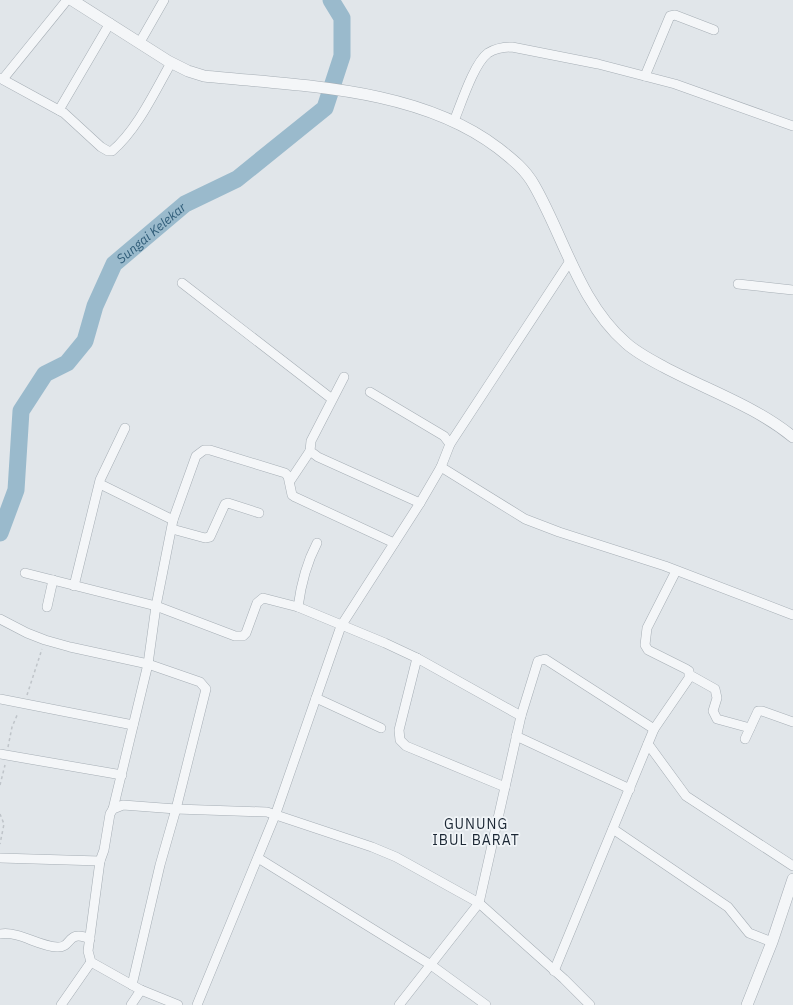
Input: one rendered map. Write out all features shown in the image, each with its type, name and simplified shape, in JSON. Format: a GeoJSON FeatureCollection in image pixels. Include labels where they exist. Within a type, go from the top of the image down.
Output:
{"type":"FeatureCollection","features":[{"type":"Feature","properties":{"kind":"street"},"geometry":{"type":"LineString","coordinates":[[67,0],[1,78],[71,118],[101,147],[108,151],[112,151],[119,145],[143,111],[171,63]]}},
{"type":"Feature","properties":{"kind":"street"},"geometry":{"type":"LineString","coordinates":[[72,0],[171,63],[204,76],[339,91],[395,102],[454,121],[486,139],[522,168],[534,185],[570,261],[590,298],[606,320],[626,343],[678,375],[762,415],[793,438]]}},
{"type":"Feature","properties":{"kind":"street"},"geometry":{"type":"LineString","coordinates":[[140,42],[163,0]]}},
{"type":"Feature","properties":{"kind":"street"},"geometry":{"type":"LineString","coordinates":[[645,76],[670,16],[675,15],[714,30]]}},
{"type":"Feature","properties":{"kind":"street"},"geometry":{"type":"LineString","coordinates":[[59,110],[110,24]]}},
{"type":"Feature","properties":{"kind":"street"},"geometry":{"type":"LineString","coordinates":[[454,121],[479,62],[488,53],[500,47],[512,47],[598,64],[645,76],[700,92],[793,126]]}},
{"type":"Feature","properties":{"kind":"street"},"geometry":{"type":"LineString","coordinates":[[197,1005],[276,813],[341,626],[420,503],[440,468],[450,444],[570,261]]}},
{"type":"Feature","properties":{"kind":"street"},"geometry":{"type":"LineString","coordinates":[[182,282],[332,399]]}},
{"type":"Feature","properties":{"kind":"street"},"geometry":{"type":"LineString","coordinates":[[738,284],[793,290]]}},
{"type":"Feature","properties":{"kind":"street"},"geometry":{"type":"LineString","coordinates":[[290,481],[310,451],[311,441],[344,377]]}},
{"type":"Feature","properties":{"kind":"street"},"geometry":{"type":"LineString","coordinates":[[370,392],[444,436],[450,444]]}},
{"type":"Feature","properties":{"kind":"street"},"geometry":{"type":"LineString","coordinates":[[74,586],[100,484],[125,428]]}},
{"type":"Feature","properties":{"kind":"street"},"geometry":{"type":"LineString","coordinates":[[178,1005],[141,990],[91,962],[88,951],[100,861],[104,850],[110,814],[113,809],[122,775],[148,664],[156,606],[173,525],[196,456],[204,450],[210,450],[285,473],[290,481],[291,491],[295,497],[394,544]]}},
{"type":"Feature","properties":{"kind":"street"},"geometry":{"type":"LineString","coordinates":[[310,451],[318,457],[420,503]]}},
{"type":"Feature","properties":{"kind":"street"},"geometry":{"type":"LineString","coordinates":[[440,468],[525,519],[559,532],[676,571],[793,615]]}},
{"type":"Feature","properties":{"kind":"street"},"geometry":{"type":"LineString","coordinates":[[100,484],[173,525],[205,538],[210,536],[225,504],[228,503],[259,513]]}},
{"type":"Feature","properties":{"kind":"street"},"geometry":{"type":"LineString","coordinates":[[298,607],[301,583],[310,557],[317,543]]}},
{"type":"Feature","properties":{"kind":"street"},"geometry":{"type":"LineString","coordinates":[[676,571],[647,628],[645,645],[648,650],[686,669],[690,675],[715,689],[717,698],[713,711],[717,719],[750,728]]}},
{"type":"Feature","properties":{"kind":"street"},"geometry":{"type":"LineString","coordinates":[[25,573],[156,606],[240,637],[246,633],[259,600],[266,598],[298,607],[417,658],[521,716]]}},
{"type":"Feature","properties":{"kind":"street"},"geometry":{"type":"LineString","coordinates":[[47,607],[53,580]]}},
{"type":"Feature","properties":{"kind":"street"},"geometry":{"type":"LineString","coordinates":[[0,619],[27,633],[58,643],[148,664],[200,682],[206,689],[176,809],[160,865],[132,984]]}},
{"type":"Feature","properties":{"kind":"street"},"geometry":{"type":"LineString","coordinates":[[417,658],[399,730],[400,740],[406,746],[505,786]]}},
{"type":"Feature","properties":{"kind":"street"},"geometry":{"type":"LineString","coordinates":[[399,1005],[479,903],[516,736],[538,661],[545,659],[654,729]]}},
{"type":"Feature","properties":{"kind":"street"},"geometry":{"type":"LineString","coordinates":[[554,971],[654,729],[690,675]]}},
{"type":"Feature","properties":{"kind":"street"},"geometry":{"type":"LineString","coordinates":[[316,698],[381,728]]}},
{"type":"Feature","properties":{"kind":"street"},"geometry":{"type":"LineString","coordinates":[[0,699],[133,725]]}},
{"type":"Feature","properties":{"kind":"street"},"geometry":{"type":"LineString","coordinates":[[745,739],[755,715],[758,712],[762,711],[793,722]]}},
{"type":"Feature","properties":{"kind":"street"},"geometry":{"type":"LineString","coordinates":[[516,736],[630,789]]}},
{"type":"Feature","properties":{"kind":"street"},"geometry":{"type":"LineString","coordinates":[[648,744],[686,796],[793,866]]}},
{"type":"Feature","properties":{"kind":"street"},"geometry":{"type":"LineString","coordinates":[[0,754],[122,775]]}},
{"type":"Feature","properties":{"kind":"street"},"geometry":{"type":"LineString","coordinates":[[113,809],[123,805],[176,809],[276,813],[396,857],[479,903],[590,1005]]}},
{"type":"Feature","properties":{"kind":"street"},"geometry":{"type":"LineString","coordinates":[[613,829],[728,907],[749,933],[772,942]]}},
{"type":"Feature","properties":{"kind":"street"},"geometry":{"type":"LineString","coordinates":[[0,858],[100,861]]}},
{"type":"Feature","properties":{"kind":"street"},"geometry":{"type":"LineString","coordinates":[[258,858],[431,964],[486,1005]]}},
{"type":"Feature","properties":{"kind":"street"},"geometry":{"type":"LineString","coordinates":[[747,1005],[772,942],[793,879]]}},
{"type":"Feature","properties":{"kind":"street"},"geometry":{"type":"LineString","coordinates":[[0,934],[12,934],[57,947],[66,945],[75,936],[90,939]]}},
{"type":"Feature","properties":{"kind":"street"},"geometry":{"type":"LineString","coordinates":[[62,1005],[91,962]]}},
{"type":"Feature","properties":{"kind":"street"},"geometry":{"type":"LineString","coordinates":[[131,1005],[141,990]]}},
{"type":"Feature","properties":{"kind":"path"},"geometry":{"type":"LineString","coordinates":[[0,814],[4,824],[0,844]]}},
{"type":"Feature","properties":{"kind":"waterway","name":"Sungai Kelekar"},"geometry":{"type":"LineString","coordinates":[[0,533],[16,490],[21,411],[45,374],[67,363],[85,341],[95,306],[114,264],[185,204],[237,179],[325,108],[342,56],[342,18],[331,0]]}},
{"type":"Feature","properties":{"kind":"district","name":"GUNUNG IBUL BARAT"},"geometry":{"type":"Point","coordinates":[476,832]}}]}
